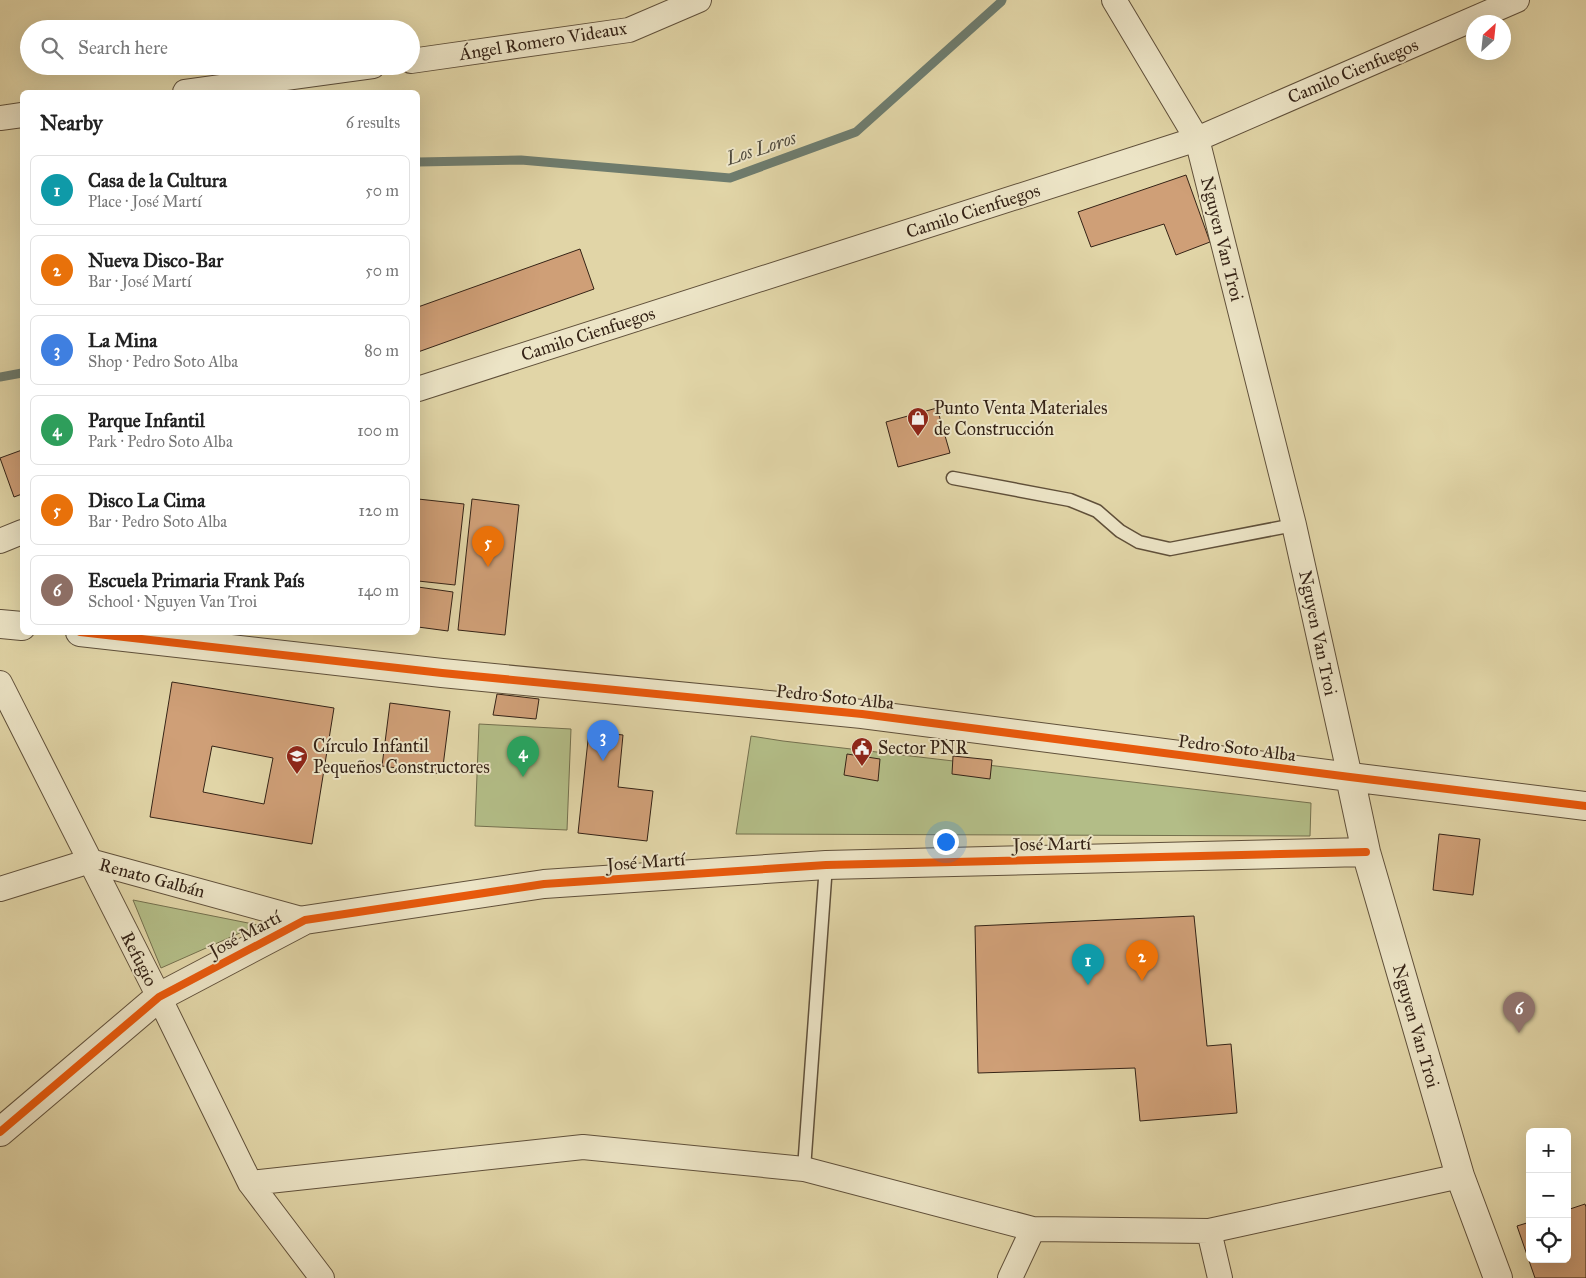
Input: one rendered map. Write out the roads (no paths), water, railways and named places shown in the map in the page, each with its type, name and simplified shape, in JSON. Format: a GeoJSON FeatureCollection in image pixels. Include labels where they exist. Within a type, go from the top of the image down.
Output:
{"type":"FeatureCollection","features":[{"type":"Feature","properties":{"kind":"street","name":"Ángel Romero Videaux"},"geometry":{"type":"LineString","coordinates":[[420,60],[629,30],[700,0]]}},
{"type":"Feature","properties":{"kind":"street","name":"Nguyen Van Troi"},"geometry":{"type":"LineString","coordinates":[[1114,0],[1197,139],[1294,525],[1366,852],[1460,1176],[1498,1278]]}},
{"type":"Feature","properties":{"kind":"street","name":"Camilo Cienfuegos"},"geometry":{"type":"LineString","coordinates":[[420,388],[1197,139],[1517,0]]}},
{"type":"Feature","properties":{"kind":"street"},"geometry":{"type":"LineString","coordinates":[[199,90],[308,75]]}},
{"type":"Feature","properties":{"kind":"street"},"geometry":{"type":"LineString","coordinates":[[0,118],[20,115]]}},
{"type":"Feature","properties":{"kind":"street"},"geometry":{"type":"LineString","coordinates":[[0,541],[20,533]]}},
{"type":"Feature","properties":{"kind":"street"},"geometry":{"type":"LineString","coordinates":[[0,624],[20,626]]}},
{"type":"Feature","properties":{"kind":"street","name":"Pedro Soto Alba"},"geometry":{"type":"LineString","coordinates":[[106,635],[442,673],[862,714],[1350,778],[1586,806]]}},
{"type":"Feature","properties":{"kind":"street","name":"Refugio"},"geometry":{"type":"LineString","coordinates":[[0,683],[250,1183],[322,1278]]}},
{"type":"Feature","properties":{"kind":"street","name":"José Martí"},"geometry":{"type":"LineString","coordinates":[[0,1132],[158,997],[305,920],[544,884],[826,865],[1366,852]]}},
{"type":"Feature","properties":{"kind":"street","name":"Renato Galbán"},"geometry":{"type":"LineString","coordinates":[[0,889],[90,861],[305,920]]}},
{"type":"Feature","properties":{"kind":"street"},"geometry":{"type":"LineString","coordinates":[[250,1183],[583,1147],[804,1169],[1033,1229],[1209,1231],[1460,1176]]}},
{"type":"Feature","properties":{"kind":"street"},"geometry":{"type":"LineString","coordinates":[[1010,1278],[1033,1229]]}},
{"type":"Feature","properties":{"kind":"street"},"geometry":{"type":"LineString","coordinates":[[1209,1231],[1220,1278]]}},
{"type":"Feature","properties":{"kind":"lane"},"geometry":{"type":"LineString","coordinates":[[953,478],[1070,500],[1097,511],[1138,542],[1170,548],[1294,525]]}},
{"type":"Feature","properties":{"kind":"lane"},"geometry":{"type":"LineString","coordinates":[[804,1169],[826,865]]}},
{"type":"Feature","properties":{"kind":"waterway","name":"Los Loros"},"geometry":{"type":"LineString","coordinates":[[420,162],[521,160],[730,178],[856,132],[1002,0]]}},
{"type":"Feature","properties":{"kind":"waterway","name":"Los Loros"},"geometry":{"type":"LineString","coordinates":[[0,377],[20,373]]}},
{"type":"Feature","properties":{"kind":"place","name":"Punto Venta Materiales de Construcción"},"geometry":{"type":"Point","coordinates":[918,437]}},
{"type":"Feature","properties":{"kind":"place","name":"Disco La Cima"},"geometry":{"type":"Point","coordinates":[488,567]}},
{"type":"Feature","properties":{"kind":"place","name":"La Mina"},"geometry":{"type":"Point","coordinates":[603,761]}},
{"type":"Feature","properties":{"kind":"place","name":"Sector PNR"},"geometry":{"type":"Point","coordinates":[862,767]}},
{"type":"Feature","properties":{"kind":"place","name":"Círculo Infantil Pequeños Constructores"},"geometry":{"type":"Point","coordinates":[297,775]}},
{"type":"Feature","properties":{"kind":"place","name":"Parque Infantil"},"geometry":{"type":"Point","coordinates":[523,777]}},
{"type":"Feature","properties":{"kind":"place","name":"Nueva Disco-Bar"},"geometry":{"type":"Point","coordinates":[1142,981]}},
{"type":"Feature","properties":{"kind":"place","name":"Casa de la Cultura"},"geometry":{"type":"Point","coordinates":[1088,985]}},
{"type":"Feature","properties":{"kind":"place","name":"Escuela Primaria Frank País"},"geometry":{"type":"Point","coordinates":[1519,1033]}}]}
